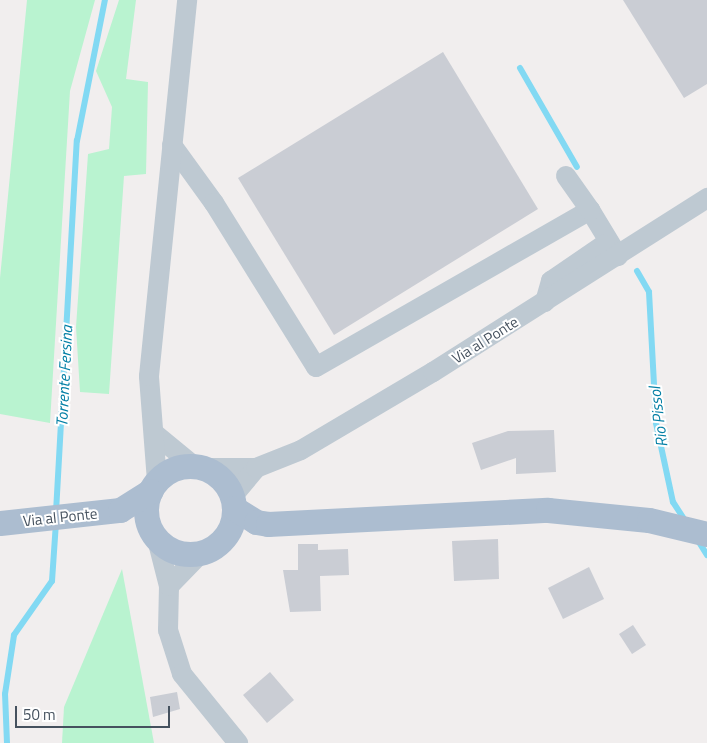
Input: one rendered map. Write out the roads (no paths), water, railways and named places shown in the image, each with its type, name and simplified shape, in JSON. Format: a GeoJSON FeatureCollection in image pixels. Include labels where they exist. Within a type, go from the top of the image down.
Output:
{"type":"FeatureCollection","features":[{"type":"Feature","properties":{"kind":"main road"},"geometry":{"type":"LineString","coordinates":[[153,533],[146,509],[154,486],[181,467],[199,468],[217,475],[233,503],[256,522],[307,523],[548,510],[649,520],[707,534]]}},
{"type":"Feature","properties":{"kind":"main road","name":"Via al Ponte"},"geometry":{"type":"LineString","coordinates":[[0,524],[120,510],[154,486]]}},
{"type":"Feature","properties":{"kind":"main road"},"geometry":{"type":"LineString","coordinates":[[209,549],[228,534],[233,503]]}},
{"type":"Feature","properties":{"kind":"main road"},"geometry":{"type":"LineString","coordinates":[[120,510],[177,552],[209,549],[307,523]]}},
{"type":"Feature","properties":{"kind":"street"},"geometry":{"type":"LineString","coordinates":[[154,486],[155,434],[149,376],[187,0]]}},
{"type":"Feature","properties":{"kind":"street"},"geometry":{"type":"LineString","coordinates":[[172,145],[316,368],[590,210]]}},
{"type":"Feature","properties":{"kind":"street"},"geometry":{"type":"LineString","coordinates":[[566,176],[590,210],[618,256]]}},
{"type":"Feature","properties":{"kind":"street","name":"Via al Ponte"},"geometry":{"type":"LineString","coordinates":[[199,468],[256,468],[302,450],[545,302],[707,198]]}},
{"type":"Feature","properties":{"kind":"street"},"geometry":{"type":"LineString","coordinates":[[545,302],[551,281],[604,248],[608,238]]}},
{"type":"Feature","properties":{"kind":"street"},"geometry":{"type":"LineString","coordinates":[[155,434],[199,468]]}},
{"type":"Feature","properties":{"kind":"street","name":"Via al Ponte"},"geometry":{"type":"LineString","coordinates":[[233,503],[256,468]]}},
{"type":"Feature","properties":{"kind":"street"},"geometry":{"type":"LineString","coordinates":[[153,533],[169,586],[168,630],[182,674],[238,743]]}},
{"type":"Feature","properties":{"kind":"street"},"geometry":{"type":"LineString","coordinates":[[169,586],[209,549]]}},
{"type":"Feature","properties":{"kind":"waterway","name":"Torrente Fersina"},"geometry":{"type":"LineString","coordinates":[[56,512],[77,141],[105,0]]}},
{"type":"Feature","properties":{"kind":"waterway","name":"Rio Pissol"},"geometry":{"type":"LineString","coordinates":[[520,68],[577,167]]}},
{"type":"Feature","properties":{"kind":"waterway","name":"Rio Pissol"},"geometry":{"type":"LineString","coordinates":[[637,271],[649,292],[656,423],[673,502],[686,522]]}},
{"type":"Feature","properties":{"kind":"waterway","name":"Torrente Fersina"},"geometry":{"type":"LineString","coordinates":[[7,743],[5,694],[14,635],[52,581],[56,522]]}},
{"type":"Feature","properties":{"kind":"waterway","name":"Rio Pissol"},"geometry":{"type":"LineString","coordinates":[[697,539],[707,555]]}}]}
